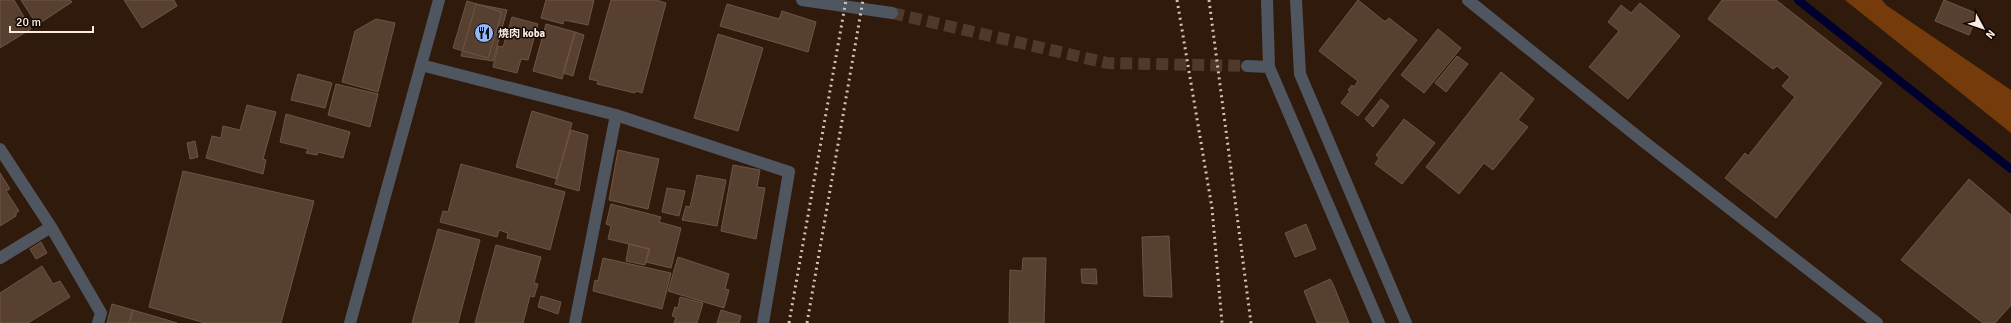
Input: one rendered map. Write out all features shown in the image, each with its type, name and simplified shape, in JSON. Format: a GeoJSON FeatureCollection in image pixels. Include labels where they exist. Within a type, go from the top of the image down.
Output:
{"type":"FeatureCollection","features":[{"type":"Feature","properties":{"kind":"street"},"geometry":{"type":"LineString","coordinates":[[350,323],[439,0]]}},
{"type":"Feature","properties":{"kind":"street"},"geometry":{"type":"LineString","coordinates":[[802,0],[892,13]]}},
{"type":"Feature","properties":{"kind":"street"},"geometry":{"type":"LineString","coordinates":[[1267,0],[1269,67],[1379,323]]}},
{"type":"Feature","properties":{"kind":"street"},"geometry":{"type":"LineString","coordinates":[[1296,0],[1300,74],[1406,323]]}},
{"type":"Feature","properties":{"kind":"street"},"geometry":{"type":"LineString","coordinates":[[1468,0],[1637,136],[1877,323]]}},
{"type":"Feature","properties":{"kind":"street"},"geometry":{"type":"LineString","coordinates":[[422,65],[616,115],[789,172],[763,323]]}},
{"type":"Feature","properties":{"kind":"street"},"geometry":{"type":"LineString","coordinates":[[1247,66],[1269,67]]}},
{"type":"Feature","properties":{"kind":"street"},"geometry":{"type":"LineString","coordinates":[[575,323],[616,115]]}},
{"type":"Feature","properties":{"kind":"street"},"geometry":{"type":"LineString","coordinates":[[0,148],[51,227],[101,313],[98,323]]}},
{"type":"Feature","properties":{"kind":"street"},"geometry":{"type":"LineString","coordinates":[[0,258],[51,227]]}},
{"type":"Feature","properties":{"kind":"shaded area"},"geometry":{"type":"Polygon","coordinates":[[[1845,0],[1882,0],[1886,5],[2011,90],[2011,133],[1845,0]]]}},
{"type":"Feature","properties":{"kind":"building"},"geometry":{"type":"Polygon","coordinates":[[[0,0],[14,0],[31,29],[0,48],[0,0]]]}},
{"type":"Feature","properties":{"kind":"building"},"geometry":{"type":"Polygon","coordinates":[[[21,0],[70,0],[72,2],[37,25],[21,0]]]}},
{"type":"Feature","properties":{"kind":"building"},"geometry":{"type":"Polygon","coordinates":[[[124,0],[174,0],[177,6],[142,28],[124,0]]]}},
{"type":"Feature","properties":{"kind":"building"},"geometry":{"type":"Polygon","coordinates":[[[546,0],[594,0],[588,25],[564,20],[563,24],[541,18],[546,0]]]}},
{"type":"Feature","properties":{"kind":"building"},"geometry":{"type":"Polygon","coordinates":[[[611,0],[656,0],[666,3],[642,93],[636,91],[635,93],[597,84],[598,81],[589,79],[611,0]]]}},
{"type":"Feature","properties":{"kind":"building"},"geometry":{"type":"Polygon","coordinates":[[[1358,0],[1384,21],[1389,18],[1417,40],[1358,116],[1341,103],[1350,91],[1348,90],[1352,85],[1354,87],[1358,81],[1319,51],[1358,0]]]}},
{"type":"Feature","properties":{"kind":"building"},"geometry":{"type":"Polygon","coordinates":[[[1722,0],[1776,0],[1882,83],[1776,218],[1725,178],[1745,153],[1748,156],[1795,97],[1782,86],[1790,77],[1777,66],[1773,69],[1708,19],[1722,0]]]}},
{"type":"Feature","properties":{"kind":"building"},"geometry":{"type":"Polygon","coordinates":[[[1944,0],[1978,14],[1969,35],[1935,21],[1944,0]]]}},
{"type":"Feature","properties":{"kind":"building","name":"焼肉 koba"},"geometry":{"type":"Polygon","coordinates":[[[467,1],[502,12],[488,58],[453,48],[467,1]]]}},
{"type":"Feature","properties":{"kind":"building"},"geometry":{"type":"Polygon","coordinates":[[[1640,3],[1680,36],[1628,99],[1589,67],[1619,31],[1608,22],[1621,5],[1631,13],[1640,3]]]}},
{"type":"Feature","properties":{"kind":"building","name":"焼肉 koba"},"geometry":{"type":"Polygon","coordinates":[[[476,4],[507,10],[493,61],[461,56],[476,4]]]}},
{"type":"Feature","properties":{"kind":"building"},"geometry":{"type":"Polygon","coordinates":[[[727,4],[779,19],[782,11],[816,22],[808,52],[720,26],[727,4]]]}},
{"type":"Feature","properties":{"kind":"building"},"geometry":{"type":"Polygon","coordinates":[[[512,17],[538,24],[528,60],[521,59],[517,73],[493,67],[498,46],[503,47],[512,17]]]}},
{"type":"Feature","properties":{"kind":"building"},"geometry":{"type":"Polygon","coordinates":[[[376,19],[395,23],[378,92],[342,82],[355,31],[376,19]]]}},
{"type":"Feature","properties":{"kind":"building"},"geometry":{"type":"Polygon","coordinates":[[[546,24],[575,32],[562,79],[533,71],[546,24]]]}},
{"type":"Feature","properties":{"kind":"building"},"geometry":{"type":"Polygon","coordinates":[[[1438,29],[1461,48],[1424,93],[1401,75],[1438,29]]]}},
{"type":"Feature","properties":{"kind":"building"},"geometry":{"type":"Polygon","coordinates":[[[575,32],[584,35],[573,76],[563,73],[575,32]]]}},
{"type":"Feature","properties":{"kind":"building"},"geometry":{"type":"Polygon","coordinates":[[[718,34],[763,48],[738,131],[694,118],[718,34]]]}},
{"type":"Feature","properties":{"kind":"building"},"geometry":{"type":"Polygon","coordinates":[[[1457,56],[1468,64],[1446,92],[1435,83],[1457,56]]]}},
{"type":"Feature","properties":{"kind":"building"},"geometry":{"type":"Polygon","coordinates":[[[1501,72],[1534,99],[1518,120],[1528,127],[1493,170],[1484,163],[1459,194],[1426,167],[1501,72]]]}},
{"type":"Feature","properties":{"kind":"building"},"geometry":{"type":"Polygon","coordinates":[[[298,74],[332,83],[325,108],[291,100],[298,74]]]}},
{"type":"Feature","properties":{"kind":"building"},"geometry":{"type":"Polygon","coordinates":[[[336,84],[378,94],[370,127],[328,115],[336,84]]]}},
{"type":"Feature","properties":{"kind":"building"},"geometry":{"type":"Polygon","coordinates":[[[1381,99],[1389,106],[1373,127],[1365,119],[1381,99]]]}},
{"type":"Feature","properties":{"kind":"building"},"geometry":{"type":"Polygon","coordinates":[[[247,105],[276,112],[263,159],[266,160],[263,174],[206,158],[212,136],[221,138],[223,126],[240,130],[247,105]]]}},
{"type":"Feature","properties":{"kind":"building"},"geometry":{"type":"Polygon","coordinates":[[[532,111],[572,123],[557,179],[516,167],[532,111]]]}},
{"type":"Feature","properties":{"kind":"building"},"geometry":{"type":"Polygon","coordinates":[[[286,114],[350,132],[343,158],[318,152],[317,155],[306,153],[308,149],[280,142],[286,114]]]}},
{"type":"Feature","properties":{"kind":"building"},"geometry":{"type":"Polygon","coordinates":[[[1404,119],[1435,143],[1402,184],[1375,164],[1379,158],[1376,155],[1404,119]]]}},
{"type":"Feature","properties":{"kind":"building"},"geometry":{"type":"Polygon","coordinates":[[[571,130],[588,135],[579,191],[555,184],[571,130]]]}},
{"type":"Feature","properties":{"kind":"building"},"geometry":{"type":"Polygon","coordinates":[[[195,141],[198,157],[190,159],[187,143],[195,141]]]}},
{"type":"Feature","properties":{"kind":"building"},"geometry":{"type":"Polygon","coordinates":[[[618,150],[659,159],[648,209],[609,200],[618,150]]]}},
{"type":"Feature","properties":{"kind":"building"},"geometry":{"type":"Polygon","coordinates":[[[461,164],[565,192],[550,250],[507,238],[508,233],[499,230],[497,237],[440,222],[443,211],[448,212],[461,164]]]}},
{"type":"Feature","properties":{"kind":"building"},"geometry":{"type":"Polygon","coordinates":[[[733,165],[760,170],[757,187],[765,188],[756,239],[721,231],[733,165]]]}},
{"type":"Feature","properties":{"kind":"building"},"geometry":{"type":"Polygon","coordinates":[[[183,171],[314,201],[281,323],[205,323],[149,307],[183,171]]]}},
{"type":"Feature","properties":{"kind":"building"},"geometry":{"type":"Polygon","coordinates":[[[0,173],[10,189],[6,191],[19,211],[16,213],[16,216],[0,226],[0,173]]]}},
{"type":"Feature","properties":{"kind":"building"},"geometry":{"type":"Polygon","coordinates":[[[697,175],[726,180],[717,226],[682,220],[686,206],[690,207],[697,175]]]}},
{"type":"Feature","properties":{"kind":"building"},"geometry":{"type":"Polygon","coordinates":[[[1969,179],[2011,215],[2011,305],[1995,323],[1983,323],[1901,260],[1969,179]]]}},
{"type":"Feature","properties":{"kind":"building"},"geometry":{"type":"Polygon","coordinates":[[[667,188],[685,191],[679,216],[662,212],[667,188]]]}},
{"type":"Feature","properties":{"kind":"building"},"geometry":{"type":"Polygon","coordinates":[[[611,204],[661,217],[659,222],[681,228],[671,268],[646,262],[650,249],[608,239],[611,226],[606,224],[611,204]]]}},
{"type":"Feature","properties":{"kind":"building"},"geometry":{"type":"Polygon","coordinates":[[[1306,224],[1316,249],[1295,257],[1285,233],[1306,224]]]}},
{"type":"Feature","properties":{"kind":"building"},"geometry":{"type":"Polygon","coordinates":[[[438,229],[480,240],[458,323],[412,323],[438,229]]]}},
{"type":"Feature","properties":{"kind":"building"},"geometry":{"type":"Polygon","coordinates":[[[1169,236],[1172,297],[1144,296],[1142,237],[1169,236]]]}},
{"type":"Feature","properties":{"kind":"building"},"geometry":{"type":"Polygon","coordinates":[[[41,242],[47,253],[36,259],[30,249],[41,242]]]}},
{"type":"Feature","properties":{"kind":"building"},"geometry":{"type":"Polygon","coordinates":[[[629,244],[649,249],[645,265],[626,261],[629,244]]]}},
{"type":"Feature","properties":{"kind":"building"},"geometry":{"type":"Polygon","coordinates":[[[496,245],[541,257],[534,283],[538,284],[534,297],[530,296],[523,323],[475,323],[496,245]]]}},
{"type":"Feature","properties":{"kind":"building"},"geometry":{"type":"Polygon","coordinates":[[[678,257],[729,274],[725,289],[729,290],[724,308],[668,291],[678,257]]]}},
{"type":"Feature","properties":{"kind":"building"},"geometry":{"type":"Polygon","coordinates":[[[603,258],[671,273],[662,309],[593,291],[595,280],[598,281],[603,258]]]}},
{"type":"Feature","properties":{"kind":"building"},"geometry":{"type":"Polygon","coordinates":[[[1023,258],[1046,258],[1044,323],[1009,323],[1010,270],[1022,271],[1023,258]]]}},
{"type":"Feature","properties":{"kind":"building"},"geometry":{"type":"Polygon","coordinates":[[[42,266],[53,284],[60,281],[70,297],[28,323],[0,323],[0,293],[42,266]]]}},
{"type":"Feature","properties":{"kind":"building"},"geometry":{"type":"Polygon","coordinates":[[[1081,269],[1096,269],[1097,284],[1082,283],[1081,269]]]}},
{"type":"Feature","properties":{"kind":"building"},"geometry":{"type":"Polygon","coordinates":[[[1330,279],[1349,323],[1317,323],[1304,291],[1330,279]]]}},
{"type":"Feature","properties":{"kind":"building"},"geometry":{"type":"Polygon","coordinates":[[[541,296],[561,302],[558,314],[538,307],[541,296]]]}},
{"type":"Feature","properties":{"kind":"building"},"geometry":{"type":"Polygon","coordinates":[[[680,297],[703,303],[697,323],[674,323],[676,317],[672,316],[675,307],[678,308],[680,297]]]}},
{"type":"Feature","properties":{"kind":"building"},"geometry":{"type":"Polygon","coordinates":[[[112,304],[133,310],[129,323],[107,323],[112,304]]]}},
{"type":"Feature","properties":{"kind":"building"},"geometry":{"type":"Polygon","coordinates":[[[133,310],[177,323],[129,323],[133,310]]]}},
{"type":"Feature","properties":{"kind":"building"},"geometry":{"type":"Polygon","coordinates":[[[721,310],[741,316],[739,323],[717,323],[721,310]]]}},
{"type":"Feature","properties":{"kind":"waterway"},"geometry":{"type":"LineString","coordinates":[[1798,0],[2011,169]]}},
{"type":"Feature","properties":{"kind":"tunnel"},"geometry":{"type":"LineString","coordinates":[[892,13],[1107,63],[1247,66]]}},
{"type":"Feature","properties":{"kind":"railway"},"geometry":{"type":"LineString","coordinates":[[789,323],[846,0]]}},
{"type":"Feature","properties":{"kind":"railway"},"geometry":{"type":"LineString","coordinates":[[807,323],[863,0]]}},
{"type":"Feature","properties":{"kind":"railway"},"geometry":{"type":"LineString","coordinates":[[1177,0],[1212,208],[1222,323]]}},
{"type":"Feature","properties":{"kind":"railway"},"geometry":{"type":"LineString","coordinates":[[1209,0],[1251,323]]}},
{"type":"Feature","properties":{"kind":"place","name":"焼肉 koba"},"geometry":{"type":"Point","coordinates":[484,33]}}]}
